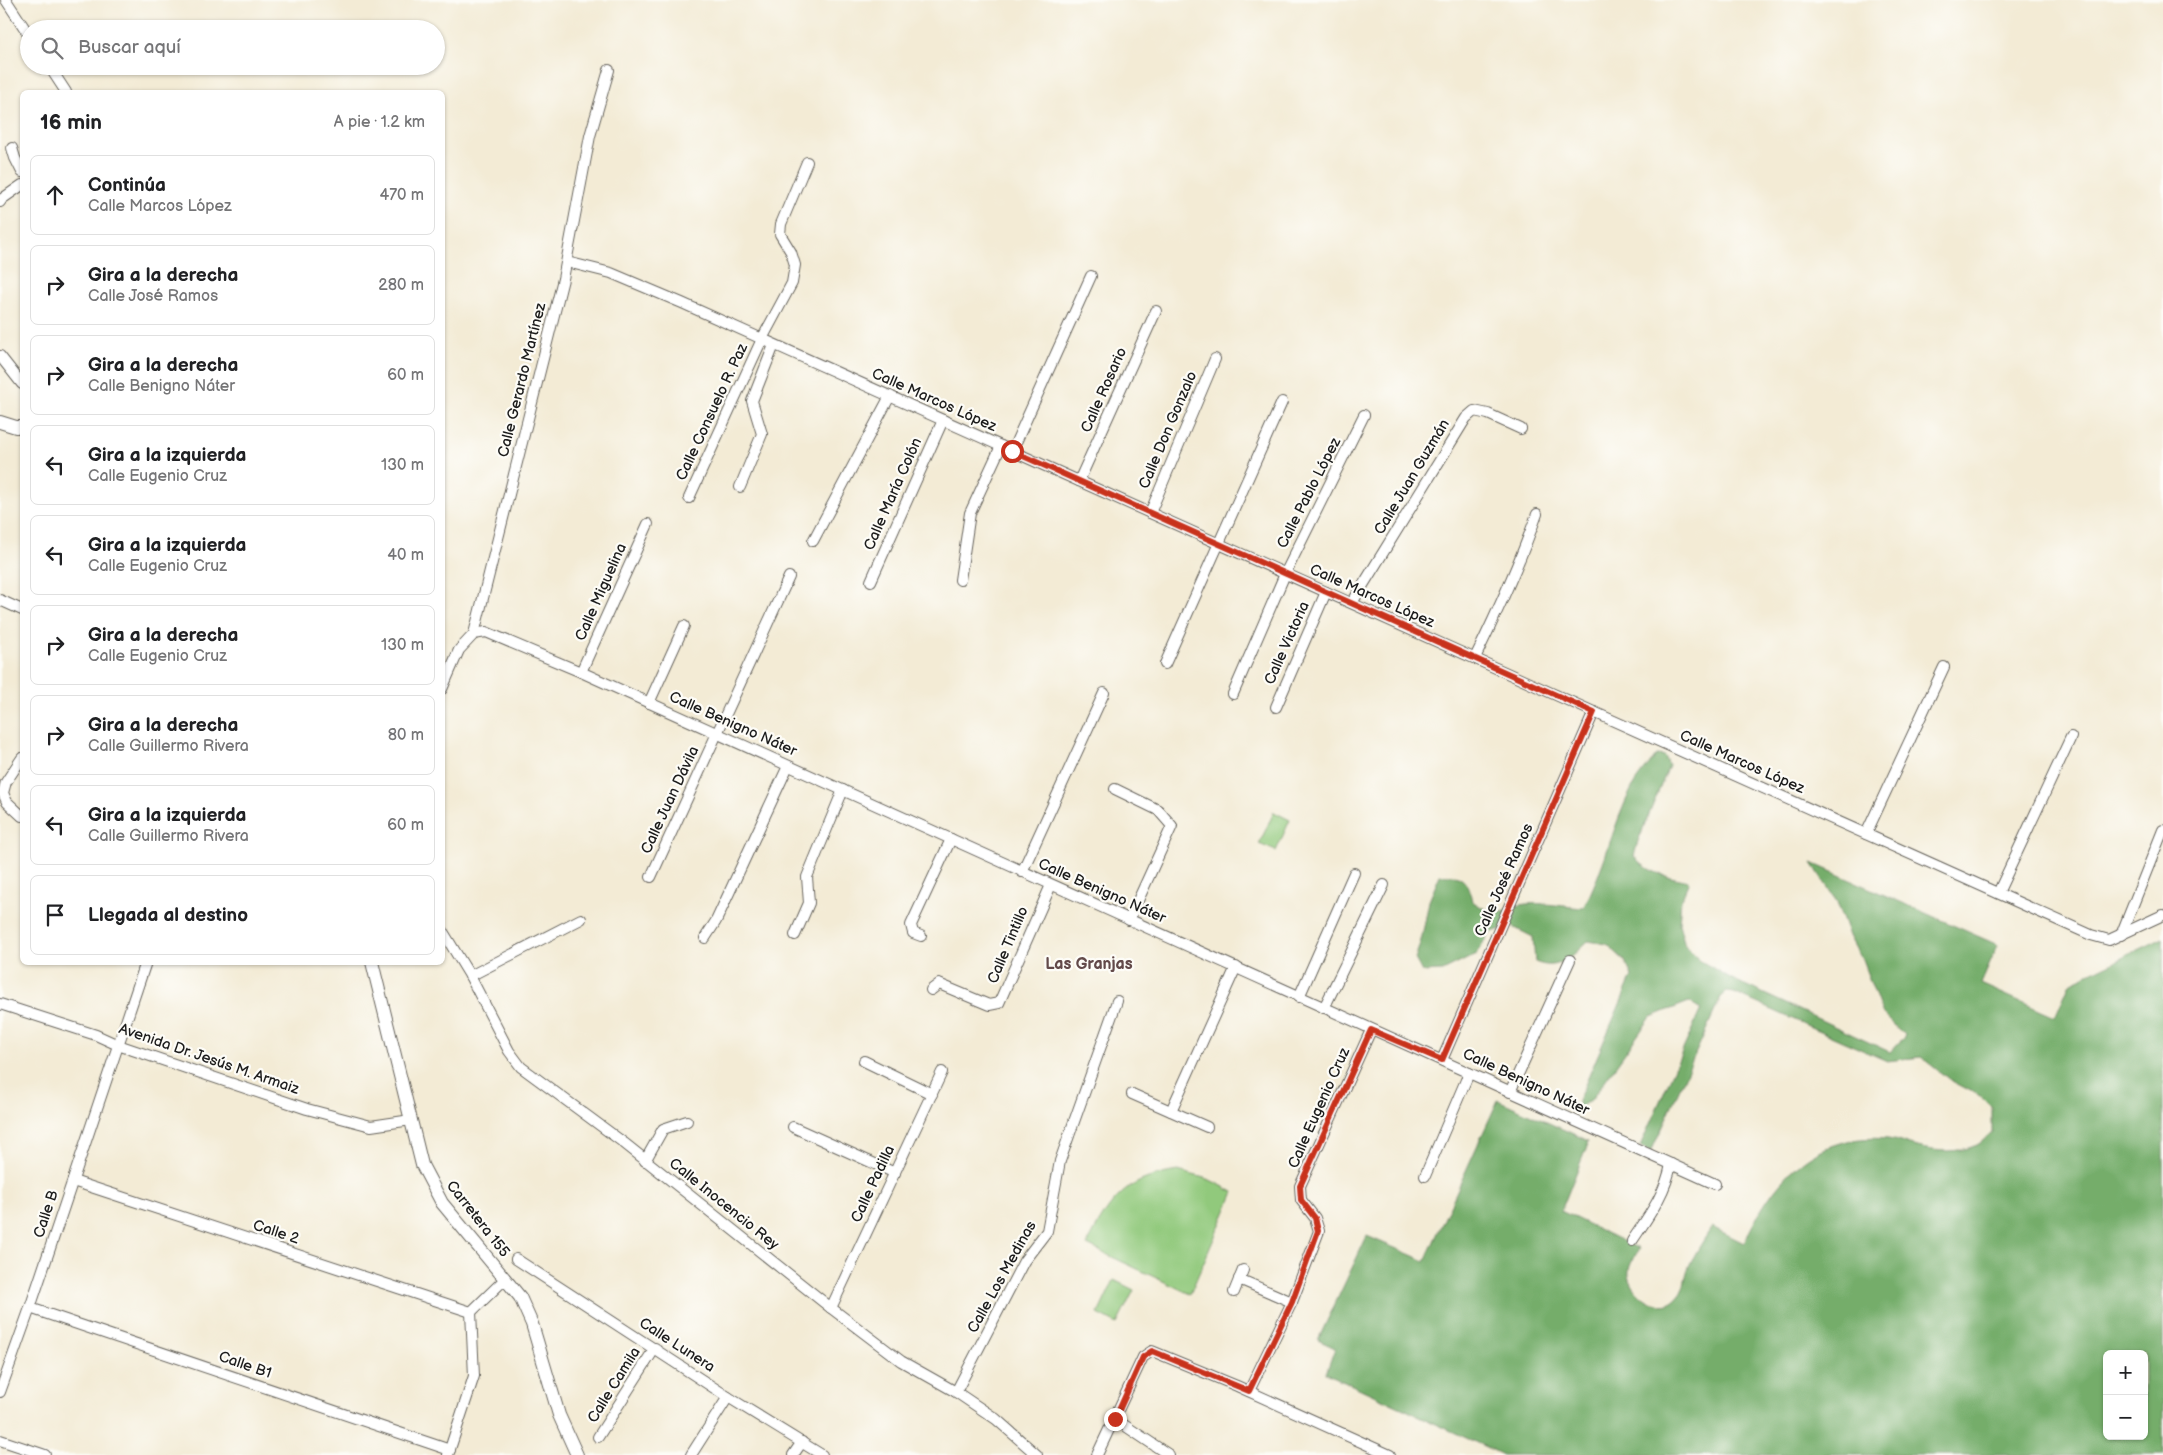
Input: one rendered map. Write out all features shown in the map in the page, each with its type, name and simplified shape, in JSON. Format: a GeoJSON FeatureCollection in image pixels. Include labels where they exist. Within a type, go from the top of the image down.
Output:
{"type":"FeatureCollection","features":[{"type":"Feature","properties":{"kind":"street"},"geometry":{"type":"LineString","coordinates":[[6,0],[20,21]]}},
{"type":"Feature","properties":{"kind":"street","name":"Calle Gerardo Martínez"},"geometry":{"type":"LineString","coordinates":[[445,682],[459,650],[474,634],[567,262],[590,136],[610,70]]}},
{"type":"Feature","properties":{"kind":"street"},"geometry":{"type":"LineString","coordinates":[[55,75],[65,90]]}},
{"type":"Feature","properties":{"kind":"street"},"geometry":{"type":"LineString","coordinates":[[12,148],[20,168]]}},
{"type":"Feature","properties":{"kind":"street","name":"Calle Consuelo R. Paz"},"geometry":{"type":"LineString","coordinates":[[689,498],[762,339],[792,283],[795,265],[791,252],[780,234],[782,224],[807,162]]}},
{"type":"Feature","properties":{"kind":"street"},"geometry":{"type":"LineString","coordinates":[[0,202],[20,186]]}},
{"type":"Feature","properties":{"kind":"street","name":"Calle Marcos López"},"geometry":{"type":"LineString","coordinates":[[567,262],[611,273],[774,344],[2091,935],[2109,940],[2163,915]]}},
{"type":"Feature","properties":{"kind":"street"},"geometry":{"type":"LineString","coordinates":[[1012,451],[1091,276]]}},
{"type":"Feature","properties":{"kind":"street","name":"Calle Rosario"},"geometry":{"type":"LineString","coordinates":[[1079,481],[1156,311]]}},
{"type":"Feature","properties":{"kind":"street"},"geometry":{"type":"LineString","coordinates":[[740,487],[762,434],[752,401],[774,344]]}},
{"type":"Feature","properties":{"kind":"street"},"geometry":{"type":"LineString","coordinates":[[0,356],[20,381]]}},
{"type":"Feature","properties":{"kind":"street","name":"Calle Don Gonzalo"},"geometry":{"type":"LineString","coordinates":[[1150,513],[1215,359]]}},
{"type":"Feature","properties":{"kind":"street"},"geometry":{"type":"LineString","coordinates":[[813,541],[890,396]]}},
{"type":"Feature","properties":{"kind":"street"},"geometry":{"type":"LineString","coordinates":[[1165,664],[1282,402]]}},
{"type":"Feature","properties":{"kind":"street","name":"Calle Juan Guzmán"},"geometry":{"type":"LineString","coordinates":[[1352,603],[1466,418],[1474,411],[1488,414],[1521,429]]}},
{"type":"Feature","properties":{"kind":"street","name":"Calle Pablo López"},"geometry":{"type":"LineString","coordinates":[[1233,694],[1285,574],[1364,415]]}},
{"type":"Feature","properties":{"kind":"street","name":"Calle María Colón"},"geometry":{"type":"LineString","coordinates":[[871,581],[943,420]]}},
{"type":"Feature","properties":{"kind":"street"},"geometry":{"type":"LineString","coordinates":[[0,422],[20,427]]}},
{"type":"Feature","properties":{"kind":"street"},"geometry":{"type":"LineString","coordinates":[[960,580],[970,513],[1001,446]]}},
{"type":"Feature","properties":{"kind":"street"},"geometry":{"type":"LineString","coordinates":[[1475,658],[1528,542],[1537,514]]}},
{"type":"Feature","properties":{"kind":"street","name":"Calle Miguelina"},"geometry":{"type":"LineString","coordinates":[[581,672],[648,524]]}},
{"type":"Feature","properties":{"kind":"street","name":"Calle Juan Dávila"},"geometry":{"type":"LineString","coordinates":[[651,877],[789,577]]}},
{"type":"Feature","properties":{"kind":"street","name":"Calle Victoria"},"geometry":{"type":"LineString","coordinates":[[1276,707],[1326,592]]}},
{"type":"Feature","properties":{"kind":"street"},"geometry":{"type":"LineString","coordinates":[[0,600],[20,609]]}},
{"type":"Feature","properties":{"kind":"street"},"geometry":{"type":"LineString","coordinates":[[649,703],[684,626]]}},
{"type":"Feature","properties":{"kind":"street","name":"Calle Benigno Náter"},"geometry":{"type":"LineString","coordinates":[[474,634],[486,632],[581,672],[1715,1184]]}},
{"type":"Feature","properties":{"kind":"street"},"geometry":{"type":"LineString","coordinates":[[1866,834],[1944,667]]}},
{"type":"Feature","properties":{"kind":"street"},"geometry":{"type":"LineString","coordinates":[[1022,872],[1104,693]]}},
{"type":"Feature","properties":{"kind":"street","name":"Calle José Ramos"},"geometry":{"type":"LineString","coordinates":[[1442,1060],[1594,712]]}},
{"type":"Feature","properties":{"kind":"street"},"geometry":{"type":"LineString","coordinates":[[1998,893],[2071,737]]}},
{"type":"Feature","properties":{"kind":"street"},"geometry":{"type":"LineString","coordinates":[[20,761],[6,782],[3,794],[7,802],[20,814]]}},
{"type":"Feature","properties":{"kind":"street"},"geometry":{"type":"LineString","coordinates":[[705,938],[716,921],[788,766]]}},
{"type":"Feature","properties":{"kind":"street"},"geometry":{"type":"LineString","coordinates":[[1115,788],[1158,810],[1172,826],[1129,920]]}},
{"type":"Feature","properties":{"kind":"street"},"geometry":{"type":"LineString","coordinates":[[795,935],[809,903],[807,877],[843,790]]}},
{"type":"Feature","properties":{"kind":"street"},"geometry":{"type":"LineString","coordinates":[[2121,935],[2163,830]]}},
{"type":"Feature","properties":{"kind":"street"},"geometry":{"type":"LineString","coordinates":[[921,936],[913,933],[911,925],[951,840]]}},
{"type":"Feature","properties":{"kind":"street"},"geometry":{"type":"LineString","coordinates":[[1299,997],[1354,873]]}},
{"type":"Feature","properties":{"kind":"street","name":"Calle Tintillo"},"geometry":{"type":"LineString","coordinates":[[931,990],[939,984],[989,1005],[999,1003],[1051,885]]}},
{"type":"Feature","properties":{"kind":"street"},"geometry":{"type":"LineString","coordinates":[[1324,1008],[1384,885]]}},
{"type":"Feature","properties":{"kind":"street"},"geometry":{"type":"LineString","coordinates":[[470,976],[581,919]]}},
{"type":"Feature","properties":{"kind":"street","name":"Calle Inocencio Rey"},"geometry":{"type":"LineString","coordinates":[[445,935],[470,976],[509,1051],[521,1067],[645,1160],[830,1308],[901,1361],[956,1392],[996,1419],[1037,1455]]}},
{"type":"Feature","properties":{"kind":"street"},"geometry":{"type":"LineString","coordinates":[[1510,1092],[1570,960]]}},
{"type":"Feature","properties":{"kind":"street","name":"Calle B"},"geometry":{"type":"LineString","coordinates":[[0,1392],[145,965]]}},
{"type":"Feature","properties":{"kind":"street","name":"Carretera 155"},"geometry":{"type":"LineString","coordinates":[[373,965],[422,1165],[442,1203],[520,1297],[532,1324],[559,1415],[577,1455]]}},
{"type":"Feature","properties":{"kind":"street"},"geometry":{"type":"LineString","coordinates":[[1171,1111],[1236,968]]}},
{"type":"Feature","properties":{"kind":"street","name":"Calle Los Medinas"},"geometry":{"type":"LineString","coordinates":[[956,1392],[1024,1261],[1048,1231],[1060,1161],[1117,1001]]}},
{"type":"Feature","properties":{"kind":"street","name":"Avenida Dr. Jesús M. Armaiz"},"geometry":{"type":"LineString","coordinates":[[0,1004],[96,1035],[118,1045],[307,1109],[371,1126],[411,1120]]}},
{"type":"Feature","properties":{"kind":"street","name":"Calle Eugenio Cruz"},"geometry":{"type":"LineString","coordinates":[[1249,1391],[1292,1302],[1318,1231],[1315,1218],[1301,1200],[1300,1186],[1371,1030]]}},
{"type":"Feature","properties":{"kind":"street"},"geometry":{"type":"LineString","coordinates":[[864,1061],[932,1094]]}},
{"type":"Feature","properties":{"kind":"street","name":"Calle Padilla"},"geometry":{"type":"LineString","coordinates":[[830,1308],[942,1072]]}},
{"type":"Feature","properties":{"kind":"street"},"geometry":{"type":"LineString","coordinates":[[1425,1176],[1469,1073]]}},
{"type":"Feature","properties":{"kind":"street"},"geometry":{"type":"LineString","coordinates":[[1132,1094],[1207,1127]]}},
{"type":"Feature","properties":{"kind":"street"},"geometry":{"type":"LineString","coordinates":[[645,1160],[663,1129],[687,1121]]}},
{"type":"Feature","properties":{"kind":"street"},"geometry":{"type":"LineString","coordinates":[[793,1127],[895,1173]]}},
{"type":"Feature","properties":{"kind":"street"},"geometry":{"type":"LineString","coordinates":[[1632,1242],[1663,1191],[1668,1180],[1671,1164]]}},
{"type":"Feature","properties":{"kind":"street","name":"Calle 2"},"geometry":{"type":"LineString","coordinates":[[73,1181],[471,1312]]}},
{"type":"Feature","properties":{"kind":"street","name":"Calle Lunera"},"geometry":{"type":"LineString","coordinates":[[516,1259],[728,1397],[822,1455]]}},
{"type":"Feature","properties":{"kind":"street"},"geometry":{"type":"LineString","coordinates":[[1234,1292],[1241,1274],[1292,1302]]}},
{"type":"Feature","properties":{"kind":"street"},"geometry":{"type":"LineString","coordinates":[[449,1453],[474,1376],[471,1312],[505,1279]]}},
{"type":"Feature","properties":{"kind":"street","name":"Calle B1"},"geometry":{"type":"LineString","coordinates":[[30,1308],[449,1453]]}},
{"type":"Feature","properties":{"kind":"street","name":"Calle Camila"},"geometry":{"type":"LineString","coordinates":[[598,1437],[655,1348]]}},
{"type":"Feature","properties":{"kind":"street"},"geometry":{"type":"LineString","coordinates":[[1096,1455],[1115,1419],[1143,1357],[1152,1351],[1249,1391],[1390,1455]]}},
{"type":"Feature","properties":{"kind":"street"},"geometry":{"type":"LineString","coordinates":[[691,1455],[728,1397]]}},
{"type":"Feature","properties":{"kind":"street"},"geometry":{"type":"LineString","coordinates":[[1115,1419],[1169,1455]]}},
{"type":"Feature","properties":{"kind":"street"},"geometry":{"type":"LineString","coordinates":[[0,1440],[45,1455]]}},
{"type":"Feature","properties":{"kind":"street"},"geometry":{"type":"LineString","coordinates":[[793,1455],[802,1442]]}},
{"type":"Feature","properties":{"kind":"green space"},"geometry":{"type":"Polygon","coordinates":[[[1657,755],[1665,756],[1669,766],[1638,841],[1634,856],[1652,871],[1689,881],[1681,900],[1679,924],[1685,945],[1699,960],[1732,979],[1890,1052],[1905,1036],[1882,1013],[1862,960],[1849,936],[1837,902],[1812,863],[1998,945],[1981,984],[2055,1017],[2070,983],[2163,938],[2163,1455],[1503,1455],[1326,1373],[1335,1348],[1318,1340],[1367,1236],[1425,1261],[1498,1100],[1589,1141],[1561,1211],[1639,1249],[1629,1270],[1632,1284],[1643,1297],[1665,1305],[1672,1302],[1680,1294],[1690,1264],[1712,1227],[1744,1243],[1755,1220],[1782,1181],[1798,1165],[1817,1152],[1838,1144],[1861,1139],[1888,1139],[1925,1149],[1955,1150],[1977,1145],[1992,1132],[1992,1107],[1982,1097],[1950,1080],[1921,1057],[1887,1061],[1734,993],[1727,992],[1721,997],[1651,1152],[1640,1146],[1701,1009],[1689,1002],[1651,1017],[1591,1100],[1578,1108],[1578,1101],[1632,976],[1625,961],[1607,944],[1588,941],[1564,961],[1558,964],[1543,965],[1535,962],[1533,937],[1511,926],[1489,933],[1477,954],[1443,971],[1422,972],[1415,959],[1422,937],[1429,901],[1440,875],[1459,877],[1466,884],[1472,901],[1489,911],[1500,912],[1518,906],[1533,904],[1583,908],[1597,878],[1619,816],[1635,782],[1657,755]]]}},
{"type":"Feature","properties":{"kind":"green space"},"geometry":{"type":"Polygon","coordinates":[[[1274,812],[1290,820],[1276,851],[1259,844],[1274,812]]]}},
{"type":"Feature","properties":{"kind":"green space"},"geometry":{"type":"Polygon","coordinates":[[[1178,1171],[1208,1179],[1234,1192],[1190,1294],[1087,1245],[1112,1203],[1122,1193],[1145,1179],[1178,1171]]]}},
{"type":"Feature","properties":{"kind":"green space"},"geometry":{"type":"Polygon","coordinates":[[[1114,1280],[1134,1290],[1117,1324],[1098,1314],[1114,1280]]]}},
{"type":"Feature","properties":{"kind":"district","name":"Las Granjas"},"geometry":{"type":"Point","coordinates":[1089,964]}},
{"type":"Feature","properties":{"kind":"route"},"geometry":{"type":"LineString","coordinates":[[1012,451],[1594,712],[1442,1060],[1371,1030],[1300,1186],[1301,1200],[1315,1218],[1318,1231],[1292,1302],[1249,1391],[1152,1351],[1143,1357],[1115,1419]]}}]}
